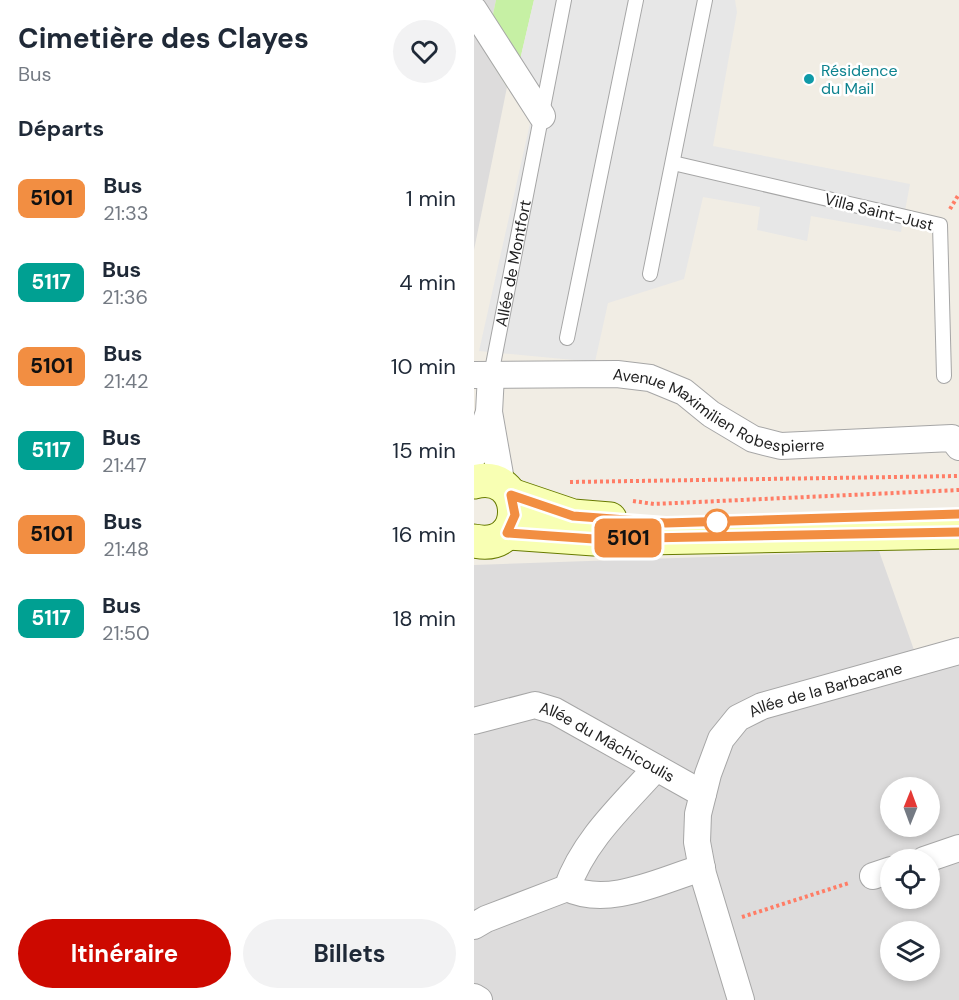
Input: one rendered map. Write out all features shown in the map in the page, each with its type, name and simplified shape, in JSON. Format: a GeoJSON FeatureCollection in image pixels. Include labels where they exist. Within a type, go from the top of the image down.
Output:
{"type":"FeatureCollection","features":[{"type":"Feature","properties":{"kind":"street"},"geometry":{"type":"LineString","coordinates":[[474,10],[542,116]]}},
{"type":"Feature","properties":{"kind":"street","name":"Avenue Maximilien Robespierre"},"geometry":{"type":"LineString","coordinates":[[482,375],[617,374],[650,378],[684,392],[711,414],[753,439],[781,446],[952,438],[959,447]]}},
{"type":"Feature","properties":{"kind":"street","name":"Allée de Montfort"},"geometry":{"type":"LineString","coordinates":[[482,375],[489,412],[496,488]]}},
{"type":"Feature","properties":{"kind":"street","name":"Allée de Montfort"},"geometry":{"type":"LineString","coordinates":[[474,455],[489,412]]}},
{"type":"Feature","properties":{"kind":"street"},"geometry":{"type":"LineString","coordinates":[[496,488],[573,516],[666,523],[959,514]]}},
{"type":"Feature","properties":{"kind":"street"},"geometry":{"type":"LineString","coordinates":[[496,488],[515,515],[507,533]]}},
{"type":"Feature","properties":{"kind":"street"},"geometry":{"type":"LineString","coordinates":[[474,541],[492,542],[507,533],[594,539],[959,532]]}},
{"type":"Feature","properties":{"kind":"street","name":"Allée de la Barbacane"},"geometry":{"type":"LineString","coordinates":[[741,1000],[702,868],[697,842],[698,814],[721,739],[738,718],[762,706],[959,651]]}},
{"type":"Feature","properties":{"kind":"street","name":"Allée du Mâchicoulis"},"geometry":{"type":"LineString","coordinates":[[474,721],[535,705],[555,711],[703,794]]}},
{"type":"Feature","properties":{"kind":"street"},"geometry":{"type":"LineString","coordinates":[[567,888],[576,864],[589,843],[656,768]]}},
{"type":"Feature","properties":{"kind":"street"},"geometry":{"type":"LineString","coordinates":[[940,855],[959,848]]}},
{"type":"Feature","properties":{"kind":"street"},"geometry":{"type":"LineString","coordinates":[[474,926],[486,919],[567,888],[579,894],[619,894],[702,868]]}},
{"type":"Feature","properties":{"kind":"street"},"geometry":{"type":"LineString","coordinates":[[474,997],[479,1000]]}},
{"type":"Feature","properties":{"kind":"lane","name":"Allée de Montfort"},"geometry":{"type":"LineString","coordinates":[[482,375],[542,116],[564,0]]}},
{"type":"Feature","properties":{"kind":"lane"},"geometry":{"type":"LineString","coordinates":[[567,338],[636,0]]}},
{"type":"Feature","properties":{"kind":"lane"},"geometry":{"type":"LineString","coordinates":[[650,274],[705,0]]}},
{"type":"Feature","properties":{"kind":"lane","name":"Villa Saint-Just"},"geometry":{"type":"LineString","coordinates":[[673,163],[940,225],[944,376]]}},
{"type":"Feature","properties":{"kind":"path"},"geometry":{"type":"LineString","coordinates":[[579,489],[563,483],[679,478],[959,476]]}},
{"type":"Feature","properties":{"kind":"path"},"geometry":{"type":"LineString","coordinates":[[621,500],[654,504],[959,489]]}},
{"type":"Feature","properties":{"kind":"path"},"geometry":{"type":"LineString","coordinates":[[718,924],[880,874]]}},
{"type":"Feature","properties":{"kind":"shaded area"},"geometry":{"type":"Polygon","coordinates":[[[474,0],[496,0],[485,52],[507,87],[474,250],[474,0]]]}},
{"type":"Feature","properties":{"kind":"shaded area"},"geometry":{"type":"Polygon","coordinates":[[[534,0],[735,0],[737,12],[713,146],[910,184],[901,232],[811,216],[807,241],[757,230],[760,207],[703,197],[684,279],[608,303],[595,362],[479,351],[533,110],[513,90],[534,0]]]}},
{"type":"Feature","properties":{"kind":"shaded area"},"geometry":{"type":"Polygon","coordinates":[[[879,551],[914,650],[959,643],[959,1000],[474,1000],[474,565],[879,551]]]}},
{"type":"Feature","properties":{"kind":"green space"},"geometry":{"type":"Polygon","coordinates":[[[496,0],[534,0],[513,90],[507,87],[485,52],[496,0]]]}},
{"type":"Feature","properties":{"kind":"bus line","name":"5101"},"geometry":{"type":"LineString","coordinates":[[959,514],[763,522],[666,523],[573,516],[511,495],[515,515],[513,524],[507,533],[594,539],[959,532]]}},
{"type":"Feature","properties":{"kind":"place","name":"Résidence du Mail"},"geometry":{"type":"Point","coordinates":[809,79]}}]}
